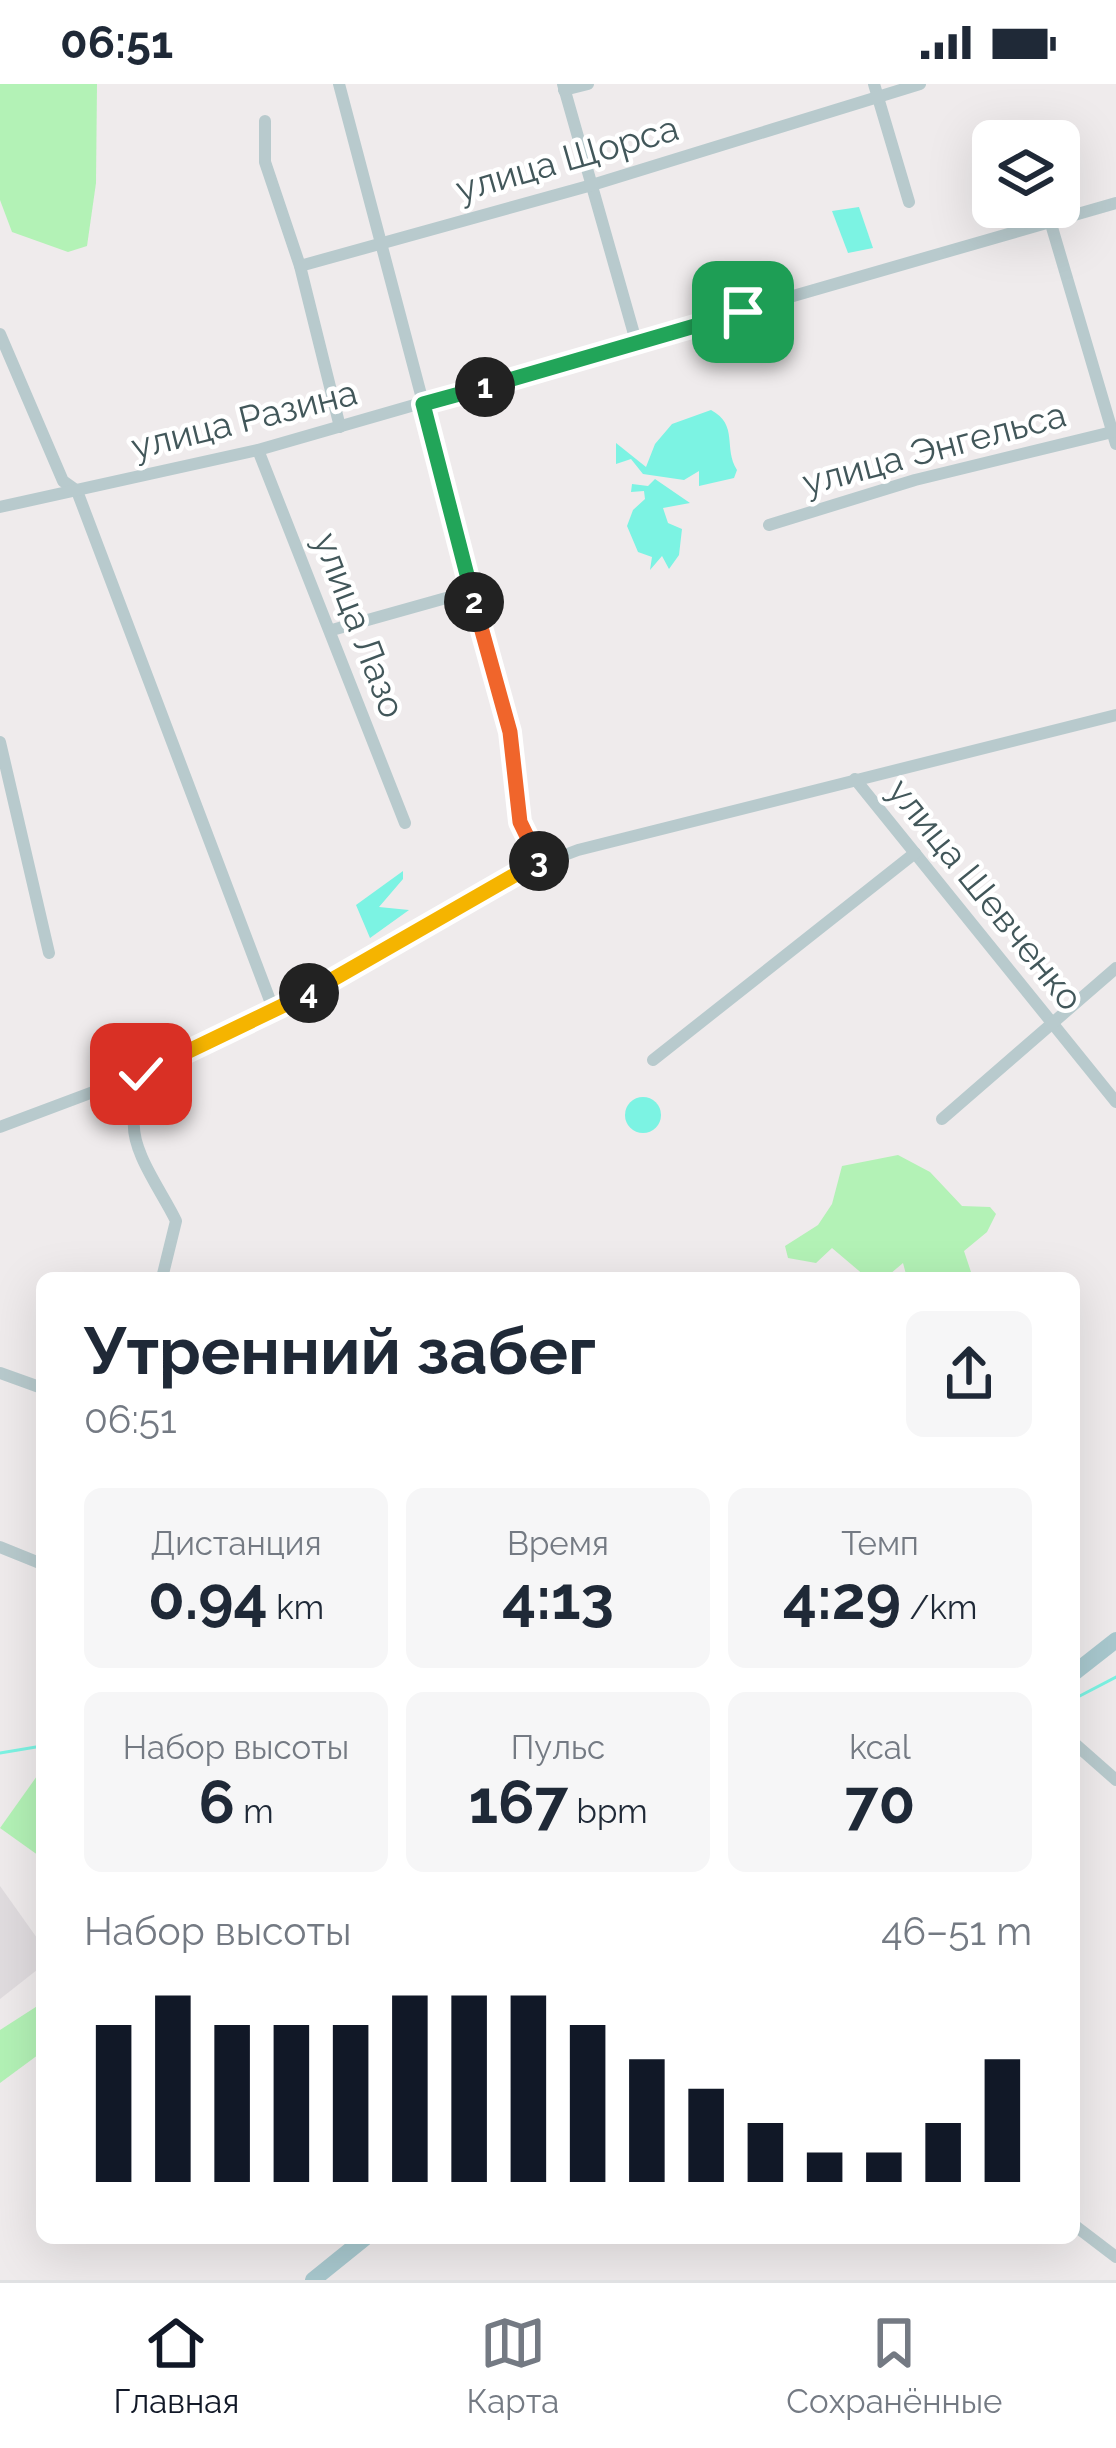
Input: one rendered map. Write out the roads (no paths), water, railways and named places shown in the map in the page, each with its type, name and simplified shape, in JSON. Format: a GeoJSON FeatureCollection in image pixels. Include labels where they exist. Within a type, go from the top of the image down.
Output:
{"type":"FeatureCollection","features":[{"type":"Feature","properties":{"kind":"main road"},"geometry":{"type":"LineString","coordinates":[[1080,1668],[1116,1640]]}},
{"type":"Feature","properties":{"kind":"main road"},"geometry":{"type":"LineString","coordinates":[[313,2280],[358,2244]]}},
{"type":"Feature","properties":{"kind":"street"},"geometry":{"type":"LineString","coordinates":[[339,84],[510,732],[520,822],[541,864]]}},
{"type":"Feature","properties":{"kind":"street"},"geometry":{"type":"LineString","coordinates":[[588,84],[563,87],[636,341]]}},
{"type":"Feature","properties":{"kind":"street","name":"улица Щорса"},"geometry":{"type":"LineString","coordinates":[[300,266],[592,185],[876,91],[920,84]]}},
{"type":"Feature","properties":{"kind":"street"},"geometry":{"type":"LineString","coordinates":[[876,91],[909,202]]}},
{"type":"Feature","properties":{"kind":"street"},"geometry":{"type":"LineString","coordinates":[[265,121],[265,162],[300,266],[340,427]]}},
{"type":"Feature","properties":{"kind":"street","name":"улица Разина"},"geometry":{"type":"LineString","coordinates":[[1080,215],[1116,203]]}},
{"type":"Feature","properties":{"kind":"street","name":"улица Разина"},"geometry":{"type":"LineString","coordinates":[[0,507],[258,451],[1037,228]]}},
{"type":"Feature","properties":{"kind":"street"},"geometry":{"type":"LineString","coordinates":[[1052,228],[1115,436]]}},
{"type":"Feature","properties":{"kind":"street"},"geometry":{"type":"LineString","coordinates":[[0,334],[63,481],[77,491],[274,1010]]}},
{"type":"Feature","properties":{"kind":"street","name":"улица Энгельса"},"geometry":{"type":"LineString","coordinates":[[769,525],[915,480],[1115,436]]}},
{"type":"Feature","properties":{"kind":"street","name":"улица Лазо"},"geometry":{"type":"LineString","coordinates":[[258,451],[405,823]]}},
{"type":"Feature","properties":{"kind":"street"},"geometry":{"type":"LineString","coordinates":[[332,630],[471,591]]}},
{"type":"Feature","properties":{"kind":"street"},"geometry":{"type":"LineString","coordinates":[[0,1127],[141,1074],[274,1010],[541,864],[578,850],[1116,715]]}},
{"type":"Feature","properties":{"kind":"street"},"geometry":{"type":"LineString","coordinates":[[0,742],[49,952]]}},
{"type":"Feature","properties":{"kind":"street","name":"улица Шевченко"},"geometry":{"type":"LineString","coordinates":[[855,779],[1116,1102]]}},
{"type":"Feature","properties":{"kind":"street"},"geometry":{"type":"LineString","coordinates":[[653,1060],[915,853]]}},
{"type":"Feature","properties":{"kind":"street"},"geometry":{"type":"LineString","coordinates":[[942,1119],[1116,968]]}},
{"type":"Feature","properties":{"kind":"street"},"geometry":{"type":"LineString","coordinates":[[141,1074],[145,1088],[134,1119],[135,1139],[176,1221],[163,1272]]}},
{"type":"Feature","properties":{"kind":"street"},"geometry":{"type":"LineString","coordinates":[[0,1372],[36,1386]]}},
{"type":"Feature","properties":{"kind":"street"},"geometry":{"type":"LineString","coordinates":[[0,1547],[36,1562]]}},
{"type":"Feature","properties":{"kind":"street"},"geometry":{"type":"LineString","coordinates":[[1080,1748],[1116,1780]]}},
{"type":"Feature","properties":{"kind":"street"},"geometry":{"type":"LineString","coordinates":[[1080,2230],[1116,2257]]}},
{"type":"Feature","properties":{"kind":"waterway"},"geometry":{"type":"LineString","coordinates":[[1080,1696],[1116,1677]]}},
{"type":"Feature","properties":{"kind":"waterway"},"geometry":{"type":"LineString","coordinates":[[0,1753],[36,1747]]}}]}
